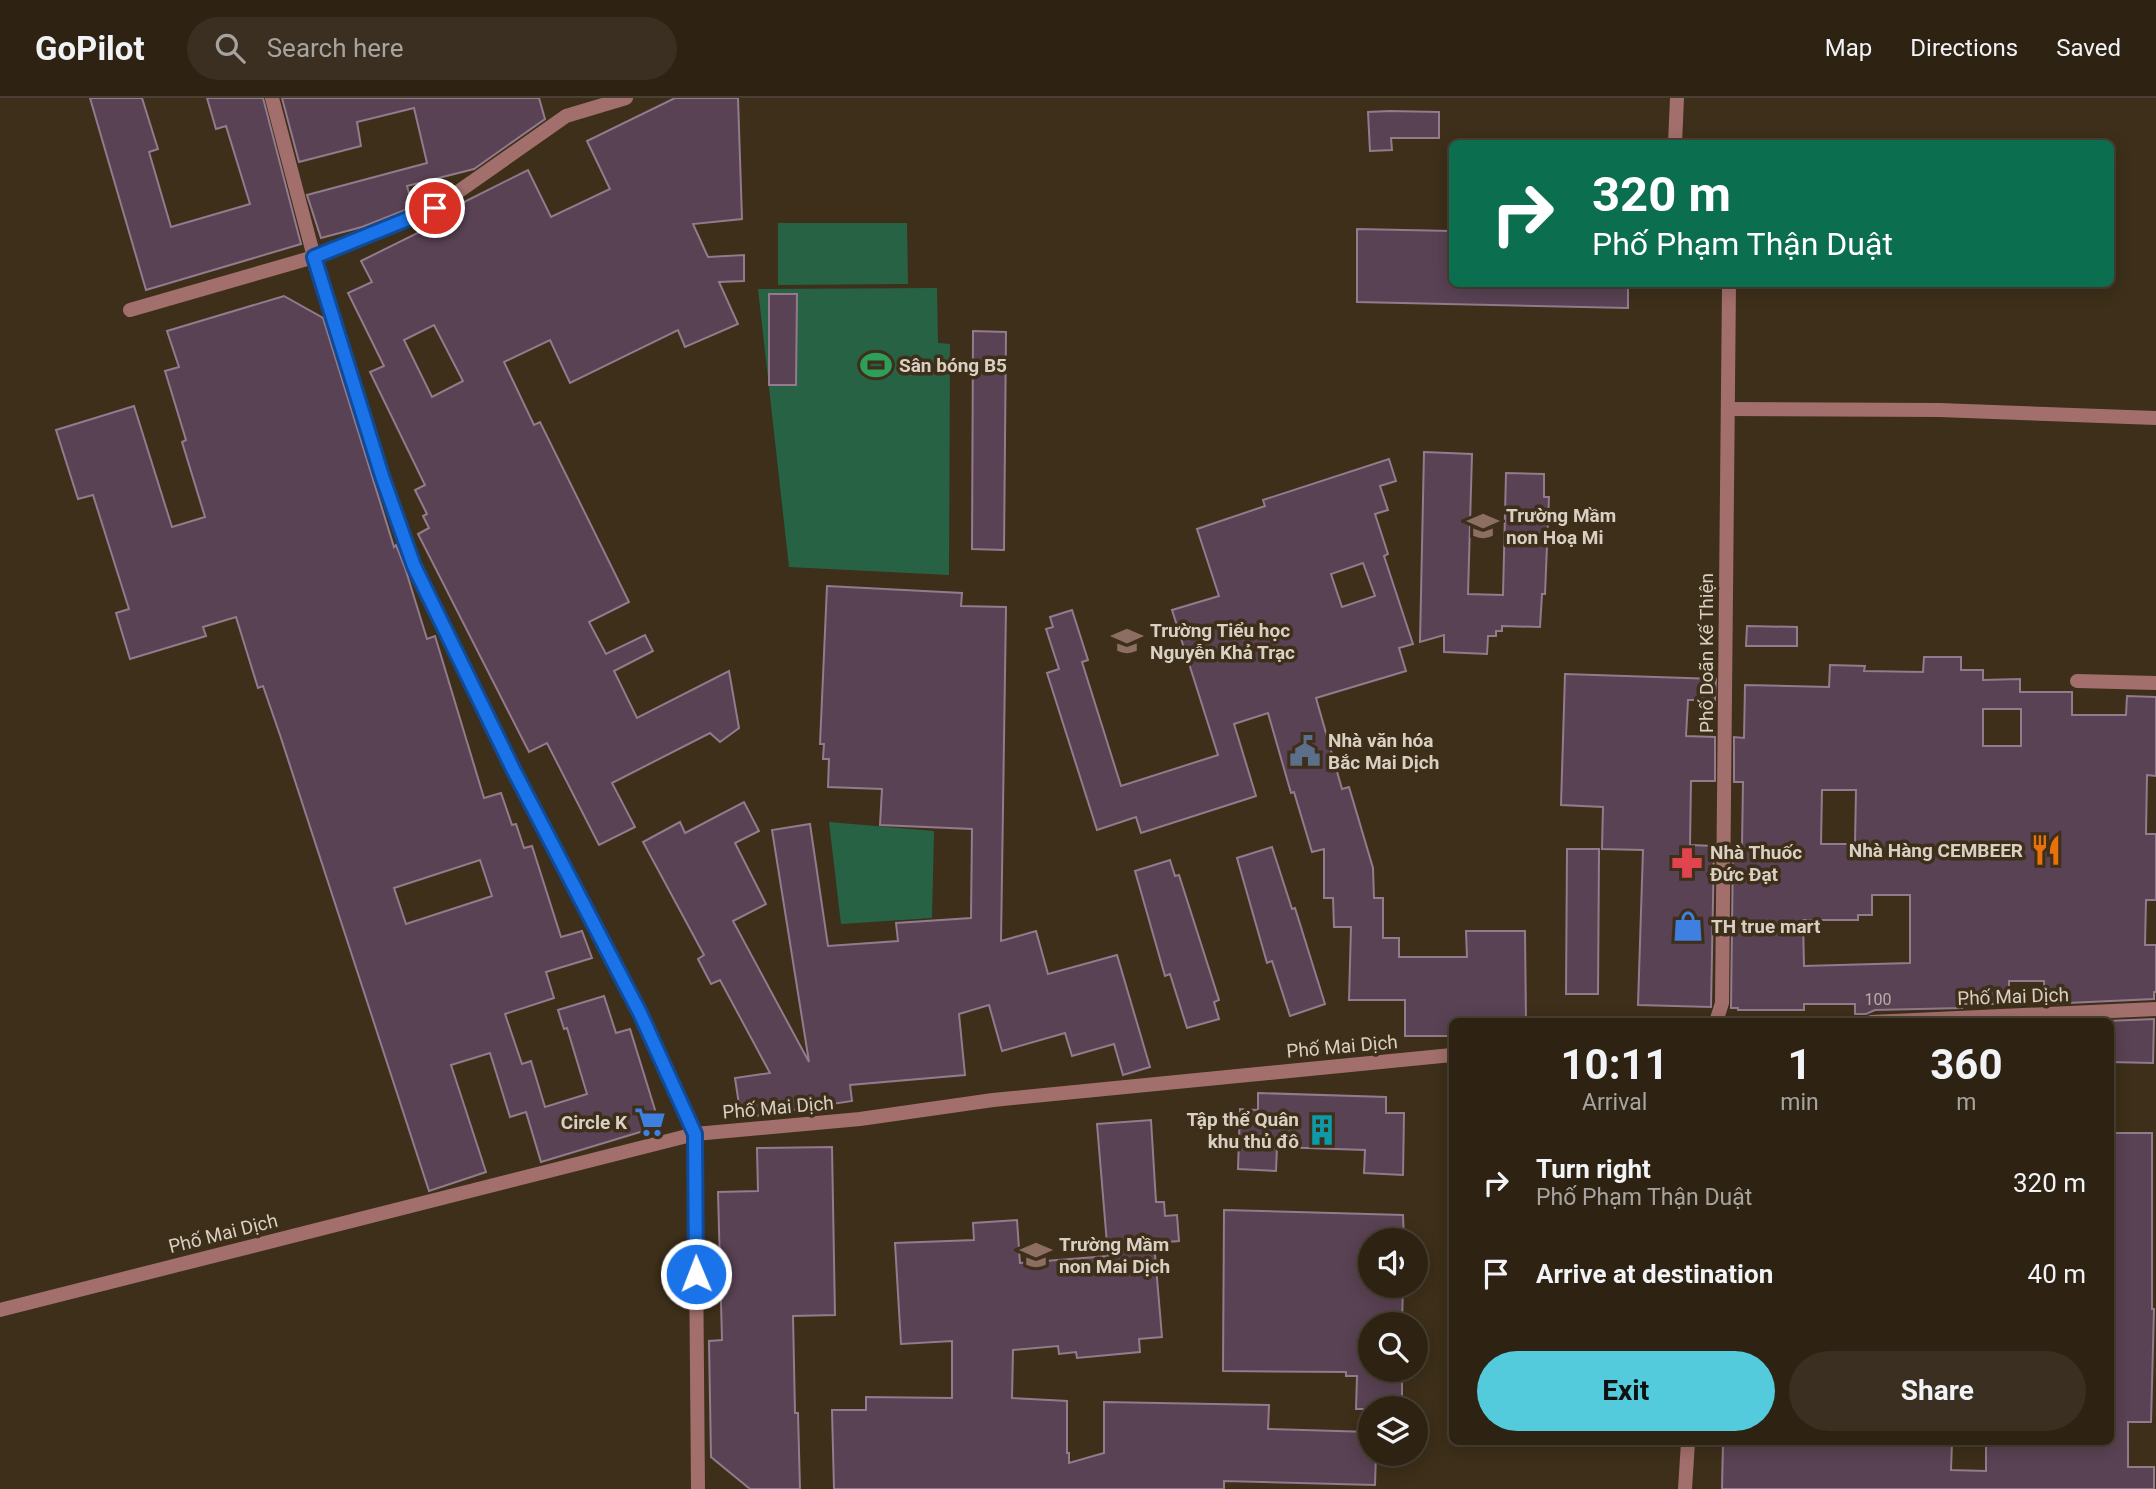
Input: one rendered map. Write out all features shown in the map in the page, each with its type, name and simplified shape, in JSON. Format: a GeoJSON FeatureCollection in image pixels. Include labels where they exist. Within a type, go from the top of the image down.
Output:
{"type":"FeatureCollection","features":[{"type":"Feature","properties":{"kind":"street"},"geometry":{"type":"LineString","coordinates":[[272,98],[314,257],[378,463],[414,566],[508,758],[640,1013],[695,1134],[698,1489]]}},
{"type":"Feature","properties":{"kind":"street"},"geometry":{"type":"LineString","coordinates":[[130,310],[314,257],[435,208],[566,116],[626,98]]}},
{"type":"Feature","properties":{"kind":"street"},"geometry":{"type":"LineString","coordinates":[[1675,140],[1676,98]]}},
{"type":"Feature","properties":{"kind":"street","name":"Phố Doãn Kế Thiện"},"geometry":{"type":"LineString","coordinates":[[1717,1018],[1721,1003],[1729,287]]}},
{"type":"Feature","properties":{"kind":"street"},"geometry":{"type":"LineString","coordinates":[[1728,409],[1939,410],[2156,418]]}},
{"type":"Feature","properties":{"kind":"street"},"geometry":{"type":"LineString","coordinates":[[2077,681],[2156,683]]}},
{"type":"Feature","properties":{"kind":"street","name":"Phố Mai Dịch"},"geometry":{"type":"LineString","coordinates":[[1959,1018],[2156,1009]]}},
{"type":"Feature","properties":{"kind":"street","name":"Phố Mai Dịch"},"geometry":{"type":"LineString","coordinates":[[0,1310],[695,1134],[860,1119],[1032,1096],[1449,1055]]}},
{"type":"Feature","properties":{"kind":"street"},"geometry":{"type":"LineString","coordinates":[[1685,1489],[1688,1445]]}},
{"type":"Feature","properties":{"kind":"green space"},"geometry":{"type":"Polygon","coordinates":[[[778,223],[907,223],[908,284],[778,285],[778,223]]]}},
{"type":"Feature","properties":{"kind":"green space"},"geometry":{"type":"Polygon","coordinates":[[[937,288],[938,343],[950,344],[949,575],[789,567],[758,289],[937,288]]]}},
{"type":"Feature","properties":{"kind":"green space"},"geometry":{"type":"Polygon","coordinates":[[[829,822],[934,831],[932,918],[841,924],[829,822]]]}},
{"type":"Feature","properties":{"kind":"building"},"geometry":{"type":"Polygon","coordinates":[[[90,98],[142,98],[158,149],[149,152],[171,227],[250,204],[226,126],[216,129],[207,98],[263,98],[301,244],[146,290],[90,98]]]}},
{"type":"Feature","properties":{"kind":"building"},"geometry":{"type":"Polygon","coordinates":[[[282,98],[539,98],[545,119],[474,169],[407,186],[413,207],[362,227],[321,238],[307,195],[427,163],[414,108],[357,122],[361,146],[299,162],[282,98]]]}},
{"type":"Feature","properties":{"kind":"building"},"geometry":{"type":"Polygon","coordinates":[[[675,98],[738,98],[742,219],[693,224],[708,257],[744,255],[744,281],[719,282],[738,324],[685,347],[678,330],[570,383],[550,340],[504,362],[534,425],[540,422],[629,602],[589,622],[606,654],[645,635],[653,651],[614,671],[637,718],[729,671],[739,728],[720,742],[710,733],[612,783],[635,827],[599,845],[547,743],[529,752],[418,534],[429,528],[423,516],[427,514],[415,490],[425,485],[370,372],[384,366],[348,293],[372,282],[361,261],[462,211],[460,204],[528,170],[551,217],[610,189],[587,141],[675,98]],[[434,325],[404,340],[432,397],[463,381],[434,325]]]}},
{"type":"Feature","properties":{"kind":"building"},"geometry":{"type":"Polygon","coordinates":[[[1368,112],[1439,112],[1439,138],[1391,138],[1392,150],[1370,151],[1368,112]]]}},
{"type":"Feature","properties":{"kind":"building"},"geometry":{"type":"Polygon","coordinates":[[[1357,229],[1449,231],[1449,287],[1628,287],[1628,308],[1357,302],[1357,229]]]}},
{"type":"Feature","properties":{"kind":"building"},"geometry":{"type":"Polygon","coordinates":[[[769,294],[797,294],[796,385],[769,385],[769,294]]]}},
{"type":"Feature","properties":{"kind":"building"},"geometry":{"type":"Polygon","coordinates":[[[284,296],[323,318],[394,547],[396,545],[406,571],[427,639],[435,636],[484,798],[501,793],[512,825],[516,824],[524,848],[532,846],[561,937],[582,931],[592,958],[546,972],[554,998],[505,1014],[522,1064],[531,1061],[545,1107],[587,1094],[567,1028],[564,1029],[558,1010],[604,996],[616,1033],[630,1029],[660,1126],[541,1162],[526,1112],[510,1117],[490,1053],[451,1065],[486,1172],[429,1191],[280,735],[263,686],[258,688],[236,617],[203,627],[206,636],[130,659],[116,613],[129,609],[93,495],[78,499],[56,430],[134,406],[172,527],[205,517],[182,442],[186,440],[165,371],[179,367],[167,331],[284,296]],[[480,860],[394,888],[406,924],[492,896],[480,860]]]}},
{"type":"Feature","properties":{"kind":"building"},"geometry":{"type":"Polygon","coordinates":[[[973,331],[1006,332],[1004,550],[972,549],[973,331]]]}},
{"type":"Feature","properties":{"kind":"building"},"geometry":{"type":"Polygon","coordinates":[[[1424,452],[1472,454],[1468,594],[1503,595],[1506,473],[1544,474],[1544,497],[1549,497],[1545,594],[1542,594],[1540,627],[1502,626],[1502,631],[1496,631],[1496,636],[1488,636],[1487,654],[1444,652],[1444,635],[1420,642],[1424,452]]]}},
{"type":"Feature","properties":{"kind":"building"},"geometry":{"type":"Polygon","coordinates":[[[1389,459],[1396,481],[1380,486],[1388,510],[1375,514],[1388,554],[1384,556],[1413,644],[1399,648],[1406,671],[1316,698],[1342,789],[1349,787],[1373,868],[1374,898],[1383,898],[1383,938],[1399,938],[1399,957],[1467,957],[1466,931],[1525,931],[1526,1018],[1449,1018],[1449,1036],[1405,1036],[1405,1000],[1349,1000],[1351,927],[1334,927],[1333,898],[1324,898],[1324,849],[1312,852],[1294,792],[1291,793],[1268,713],[1234,724],[1256,796],[1141,833],[1136,817],[1097,830],[1047,673],[1059,669],[1046,629],[1053,627],[1050,617],[1072,610],[1088,660],[1082,662],[1121,786],[1218,755],[1172,610],[1219,596],[1197,529],[1265,506],[1263,500],[1389,459]],[[1363,563],[1331,574],[1342,607],[1375,596],[1363,563]]]}},
{"type":"Feature","properties":{"kind":"building"},"geometry":{"type":"Polygon","coordinates":[[[827,586],[962,593],[961,606],[1006,607],[1001,941],[1036,931],[1048,974],[1117,955],[1150,1067],[1123,1075],[1114,1044],[1072,1056],[1065,1033],[1002,1051],[989,1005],[959,1014],[965,1075],[850,1085],[852,1101],[741,1118],[735,1078],[770,1073],[720,980],[711,984],[698,959],[704,955],[643,842],[680,822],[685,833],[744,802],[759,831],[735,843],[766,904],[733,921],[809,1062],[772,830],[810,824],[828,946],[898,941],[896,923],[971,918],[972,829],[880,825],[882,789],[828,787],[829,759],[823,759],[824,744],[820,744],[827,586]]]}},
{"type":"Feature","properties":{"kind":"building"},"geometry":{"type":"Polygon","coordinates":[[[1747,626],[1797,627],[1797,646],[1746,646],[1747,626]]]}},
{"type":"Feature","properties":{"kind":"building"},"geometry":{"type":"Polygon","coordinates":[[[1924,657],[1961,657],[1961,670],[1983,670],[1983,680],[2020,679],[2020,692],[2072,692],[2072,715],[2126,715],[2127,696],[2156,697],[2156,776],[2147,775],[2146,834],[2156,834],[2156,900],[2146,900],[2145,945],[2156,945],[2154,999],[2045,1004],[2044,981],[2009,981],[2009,1004],[1962,1004],[1962,1008],[1875,1010],[1866,1014],[1855,1014],[1855,1004],[1804,1004],[1804,1010],[1731,1008],[1733,846],[1742,846],[1743,782],[1734,782],[1734,737],[1744,738],[1745,685],[1829,687],[1830,665],[1865,666],[1864,671],[1923,672],[1924,657]],[[1983,709],[1983,746],[2021,746],[2021,709],[1983,709]],[[1822,790],[1821,844],[1855,844],[1856,790],[1822,790]],[[1872,895],[1872,915],[1858,915],[1858,920],[1803,920],[1804,966],[1910,963],[1910,895],[1872,895]]]}},
{"type":"Feature","properties":{"kind":"building"},"geometry":{"type":"Polygon","coordinates":[[[1565,674],[1716,679],[1715,700],[1688,700],[1686,736],[1715,737],[1715,781],[1691,781],[1690,845],[1714,846],[1711,1007],[1638,1005],[1643,850],[1602,849],[1603,807],[1561,805],[1565,674]]]}},
{"type":"Feature","properties":{"kind":"building"},"geometry":{"type":"Polygon","coordinates":[[[1272,847],[1292,909],[1295,908],[1325,1004],[1290,1016],[1272,961],[1267,963],[1237,858],[1272,847]]]}},
{"type":"Feature","properties":{"kind":"building"},"geometry":{"type":"Polygon","coordinates":[[[1567,849],[1599,849],[1598,994],[1566,994],[1567,849]]]}},
{"type":"Feature","properties":{"kind":"building"},"geometry":{"type":"Polygon","coordinates":[[[1170,860],[1175,876],[1179,875],[1219,1000],[1214,1002],[1219,1019],[1187,1028],[1170,974],[1165,976],[1135,871],[1170,860]]]}},
{"type":"Feature","properties":{"kind":"building"},"geometry":{"type":"Polygon","coordinates":[[[2154,1019],[2153,1063],[2114,1062],[2114,1021],[2154,1019]]]}},
{"type":"Feature","properties":{"kind":"building","name":"Tập thể Quân khu thủ đô"},"geometry":{"type":"Polygon","coordinates":[[[1258,1093],[1386,1097],[1386,1113],[1404,1113],[1403,1175],[1364,1173],[1365,1150],[1277,1147],[1276,1171],[1238,1169],[1240,1109],[1258,1110],[1258,1093]]]}},
{"type":"Feature","properties":{"kind":"building"},"geometry":{"type":"Polygon","coordinates":[[[1151,1120],[1156,1202],[1164,1202],[1165,1216],[1177,1215],[1179,1241],[1154,1243],[1162,1337],[1139,1339],[1140,1352],[1077,1358],[1076,1352],[1059,1354],[1058,1346],[1013,1350],[1012,1398],[1067,1401],[1069,1463],[1104,1453],[1104,1402],[1269,1405],[1268,1429],[1358,1432],[1358,1466],[1376,1466],[1375,1485],[1224,1481],[1224,1489],[834,1489],[832,1410],[866,1410],[866,1397],[952,1398],[952,1341],[901,1344],[895,1243],[974,1240],[973,1223],[1017,1220],[1020,1263],[1108,1256],[1097,1124],[1151,1120]]]}},
{"type":"Feature","properties":{"kind":"building"},"geometry":{"type":"Polygon","coordinates":[[[2114,1133],[2152,1133],[2154,1309],[2151,1422],[2128,1422],[2128,1467],[2154,1467],[2154,1489],[1722,1489],[1723,1445],[1952,1445],[1951,1470],[1986,1471],[1986,1445],[2114,1445],[2114,1133]]]}},
{"type":"Feature","properties":{"kind":"building"},"geometry":{"type":"Polygon","coordinates":[[[832,1147],[835,1315],[793,1316],[800,1489],[750,1489],[711,1457],[709,1341],[722,1340],[718,1192],[758,1191],[757,1148],[832,1147]]]}},
{"type":"Feature","properties":{"kind":"building"},"geometry":{"type":"Polygon","coordinates":[[[1224,1210],[1403,1215],[1404,1228],[1358,1228],[1358,1298],[1403,1298],[1402,1312],[1358,1312],[1358,1382],[1402,1382],[1402,1396],[1358,1396],[1356,1409],[1357,1376],[1346,1376],[1346,1372],[1223,1371],[1224,1210]]]}},
{"type":"Feature","properties":{"kind":"place","name":"Sân bóng B5"},"geometry":{"type":"Point","coordinates":[876,365]}},
{"type":"Feature","properties":{"kind":"place","name":"Trường Mầm non Hoạ Mi"},"geometry":{"type":"Point","coordinates":[1483,526]}},
{"type":"Feature","properties":{"kind":"place","name":"Trường Tiểu học Nguyễn Khả Trạc"},"geometry":{"type":"Point","coordinates":[1127,641]}},
{"type":"Feature","properties":{"kind":"place","name":"Nhà văn hóa Bắc Mai Dịch"},"geometry":{"type":"Point","coordinates":[1305,751]}},
{"type":"Feature","properties":{"kind":"place","name":"Nhà Hàng CEMBEER"},"geometry":{"type":"Point","coordinates":[2046,850]}},
{"type":"Feature","properties":{"kind":"place","name":"Nhà Thuốc Đức Đạt"},"geometry":{"type":"Point","coordinates":[1687,863]}},
{"type":"Feature","properties":{"kind":"place","name":"TH true mart"},"geometry":{"type":"Point","coordinates":[1688,926]}},
{"type":"Feature","properties":{"kind":"place","name":"Circle K"},"geometry":{"type":"Point","coordinates":[650,1122]}},
{"type":"Feature","properties":{"kind":"place","name":"Tập thể Quân khu thủ đô"},"geometry":{"type":"Point","coordinates":[1322,1130]}},
{"type":"Feature","properties":{"kind":"place","name":"Trường Mầm non Mai Dịch"},"geometry":{"type":"Point","coordinates":[1036,1255]}},
{"type":"Feature","properties":{"kind":"route"},"geometry":{"type":"LineString","coordinates":[[435,208],[314,257],[382,476],[414,566],[514,771],[640,1013],[695,1134],[696,1274]]}}]}
